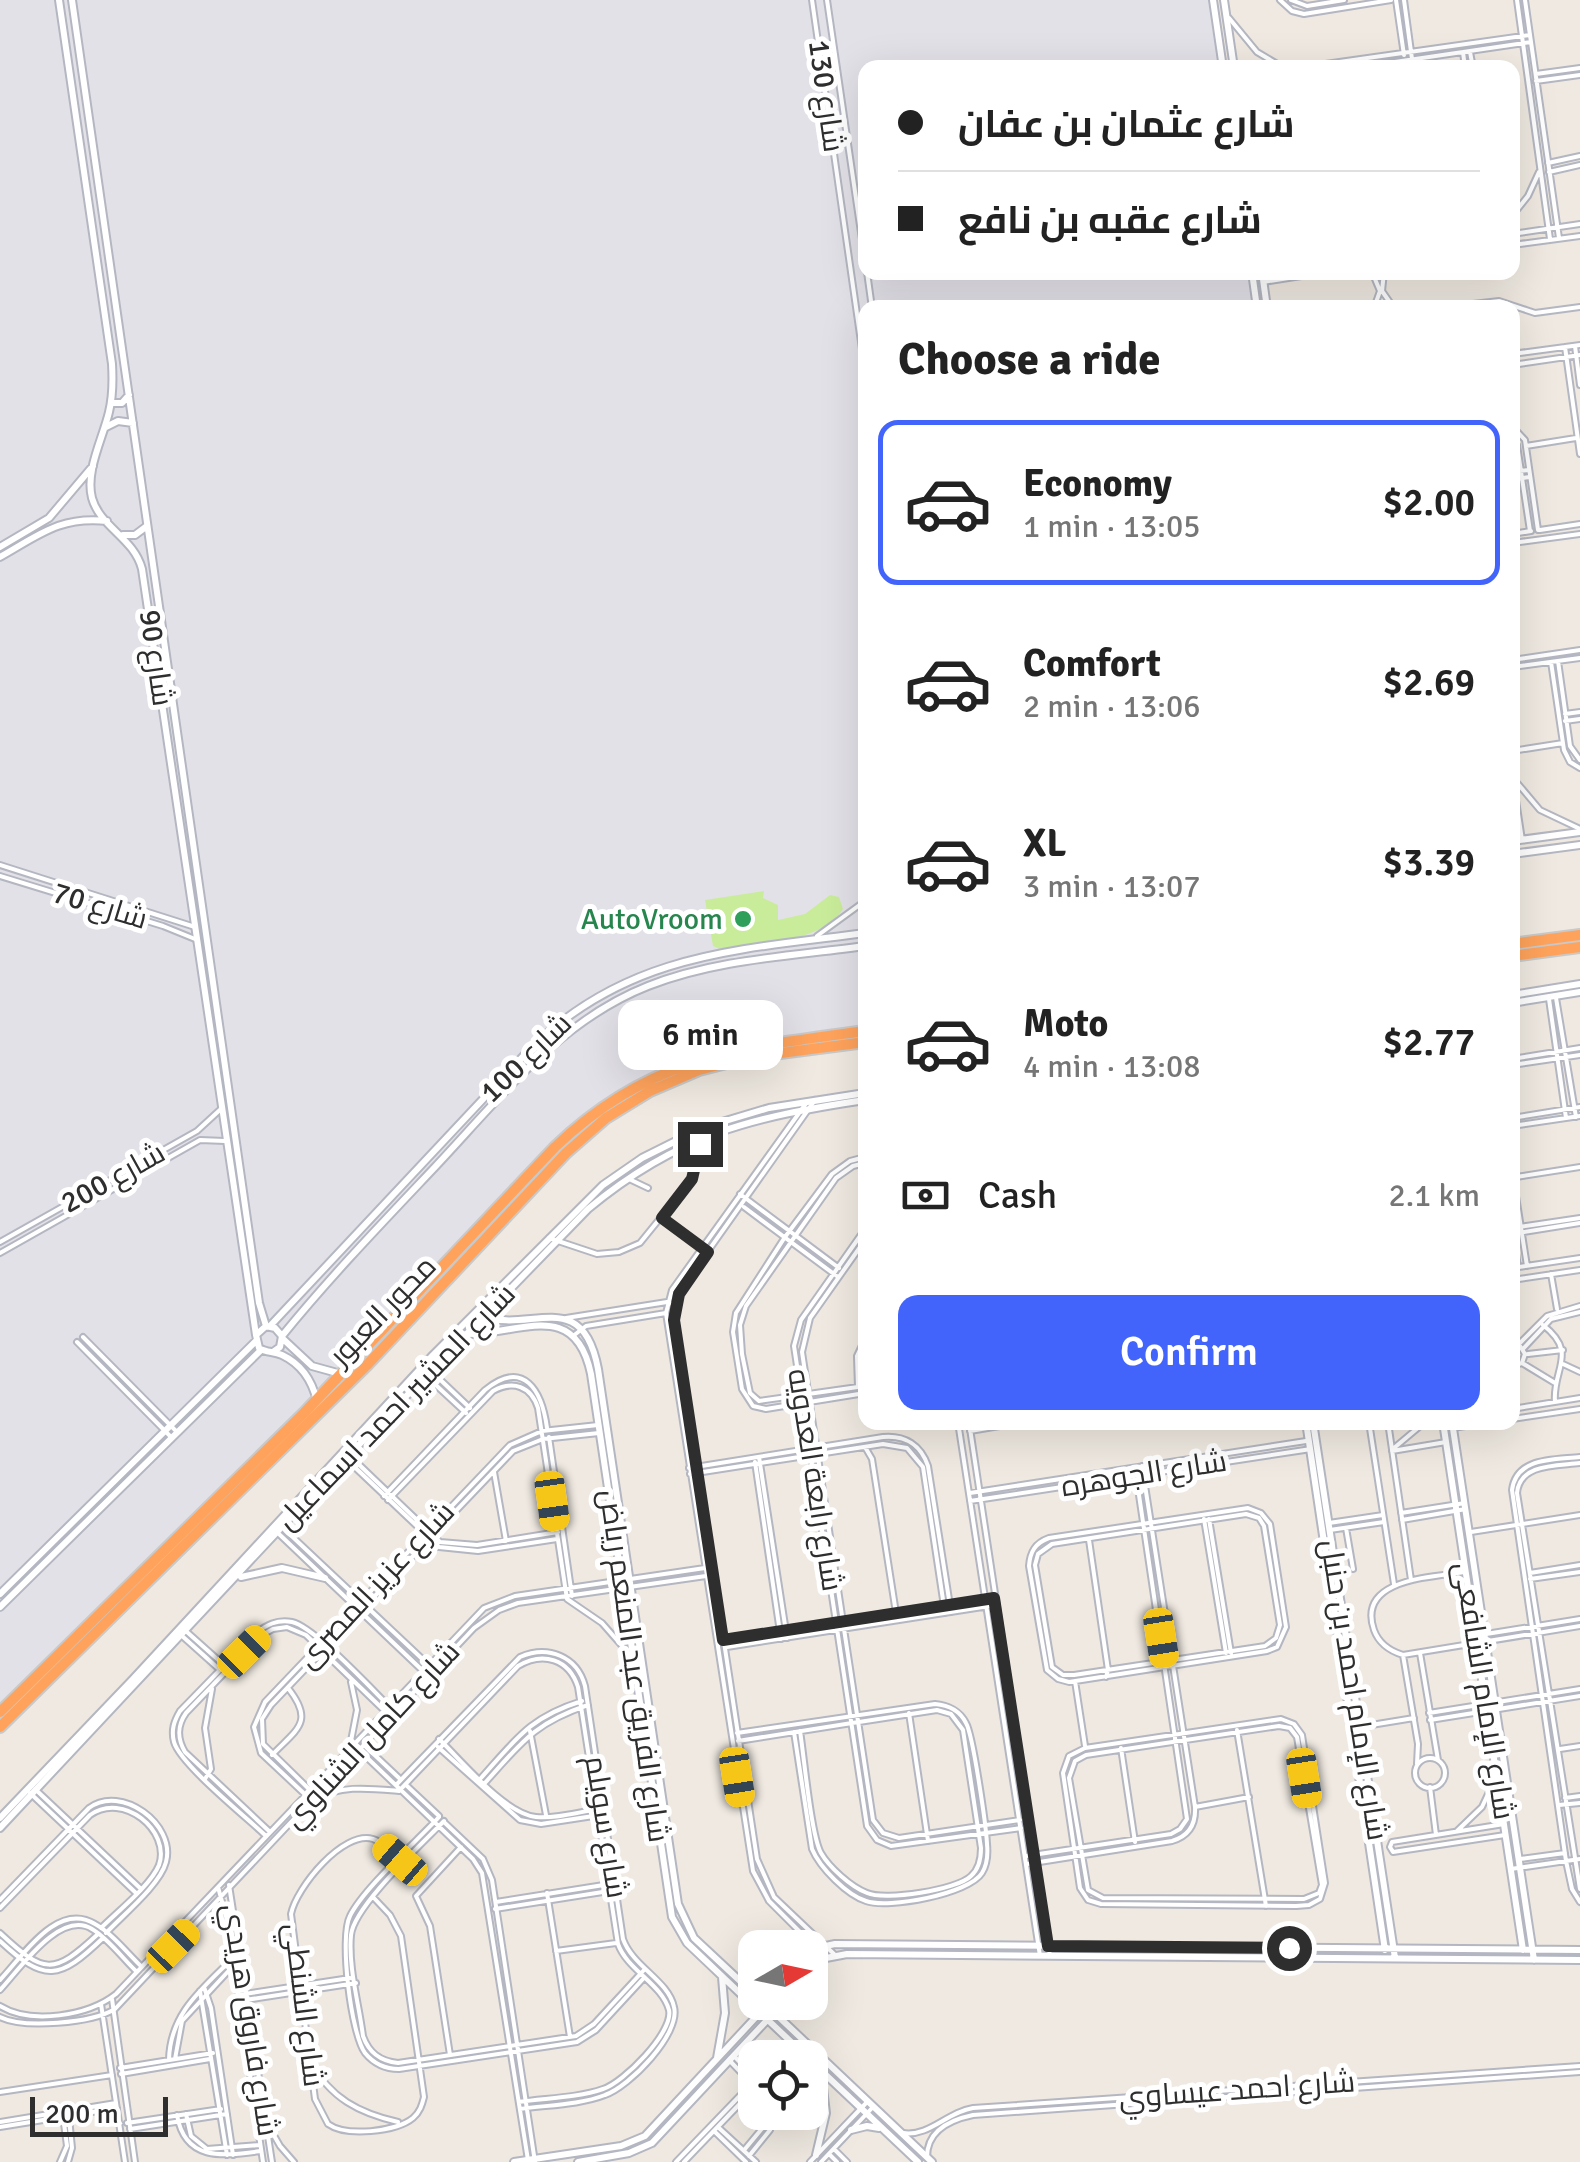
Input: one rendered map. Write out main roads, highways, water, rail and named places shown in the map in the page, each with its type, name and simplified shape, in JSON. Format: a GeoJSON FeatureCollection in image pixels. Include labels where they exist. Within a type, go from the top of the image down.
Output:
{"type":"FeatureCollection","features":[{"type":"Feature","properties":{"kind":"highway"},"geometry":{"type":"LineString","coordinates":[[1520,943],[1580,935]]}},
{"type":"Feature","properties":{"kind":"highway"},"geometry":{"type":"LineString","coordinates":[[1520,955],[1580,947]]}},
{"type":"Feature","properties":{"kind":"highway","name":"محور العبور"},"geometry":{"type":"LineString","coordinates":[[0,1712],[342,1374],[555,1147],[610,1102],[657,1076],[707,1056],[858,1032]]}},
{"type":"Feature","properties":{"kind":"highway","name":"محور العبور"},"geometry":{"type":"LineString","coordinates":[[0,1728],[368,1365],[566,1153],[596,1126],[650,1091],[699,1070],[750,1058],[858,1043]]}},
{"type":"Feature","properties":{"kind":"place","name":"AutoVroom"},"geometry":{"type":"Point","coordinates":[743,919]}}]}
